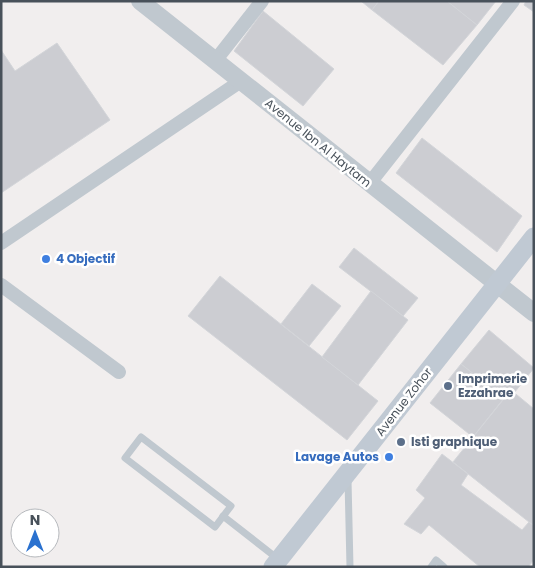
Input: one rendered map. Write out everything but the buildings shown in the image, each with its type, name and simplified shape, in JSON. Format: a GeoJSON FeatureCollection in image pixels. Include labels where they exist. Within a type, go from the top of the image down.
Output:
{"type":"FeatureCollection","features":[{"type":"Feature","properties":{"kind":"main road","name":"Avenue Zohor"},"geometry":{"type":"LineString","coordinates":[[276,563],[533,238]]}},
{"type":"Feature","properties":{"kind":"street","name":"Avenue Ibn Al Haytam"},"geometry":{"type":"LineString","coordinates":[[140,1],[369,184],[533,311]]}},
{"type":"Feature","properties":{"kind":"street"},"geometry":{"type":"LineString","coordinates":[[215,61],[262,1]]}},
{"type":"Feature","properties":{"kind":"street"},"geometry":{"type":"LineString","coordinates":[[369,184],[513,1]]}},
{"type":"Feature","properties":{"kind":"street"},"geometry":{"type":"LineString","coordinates":[[1,243],[241,81]]}},
{"type":"Feature","properties":{"kind":"street"},"geometry":{"type":"LineString","coordinates":[[1,285],[119,372]]}},
{"type":"Feature","properties":{"kind":"lane"},"geometry":{"type":"LineString","coordinates":[[141,437],[231,506],[223,516],[214,527],[125,458],[141,437]]}},
{"type":"Feature","properties":{"kind":"lane"},"geometry":{"type":"LineString","coordinates":[[348,474],[350,567]]}},
{"type":"Feature","properties":{"kind":"lane"},"geometry":{"type":"LineString","coordinates":[[223,516],[276,563]]}},
{"type":"Feature","properties":{"kind":"lane"},"geometry":{"type":"LineString","coordinates":[[431,567],[436,560],[444,567]]}},
{"type":"Feature","properties":{"kind":"place","name":"4 Objectif"},"geometry":{"type":"Point","coordinates":[46,259]}},
{"type":"Feature","properties":{"kind":"place","name":"Imprimerie Ezzahrae"},"geometry":{"type":"Point","coordinates":[448,386]}},
{"type":"Feature","properties":{"kind":"place","name":"Isti graphique"},"geometry":{"type":"Point","coordinates":[401,442]}},
{"type":"Feature","properties":{"kind":"place","name":"Lavage Autos"},"geometry":{"type":"Point","coordinates":[389,457]}}]}
